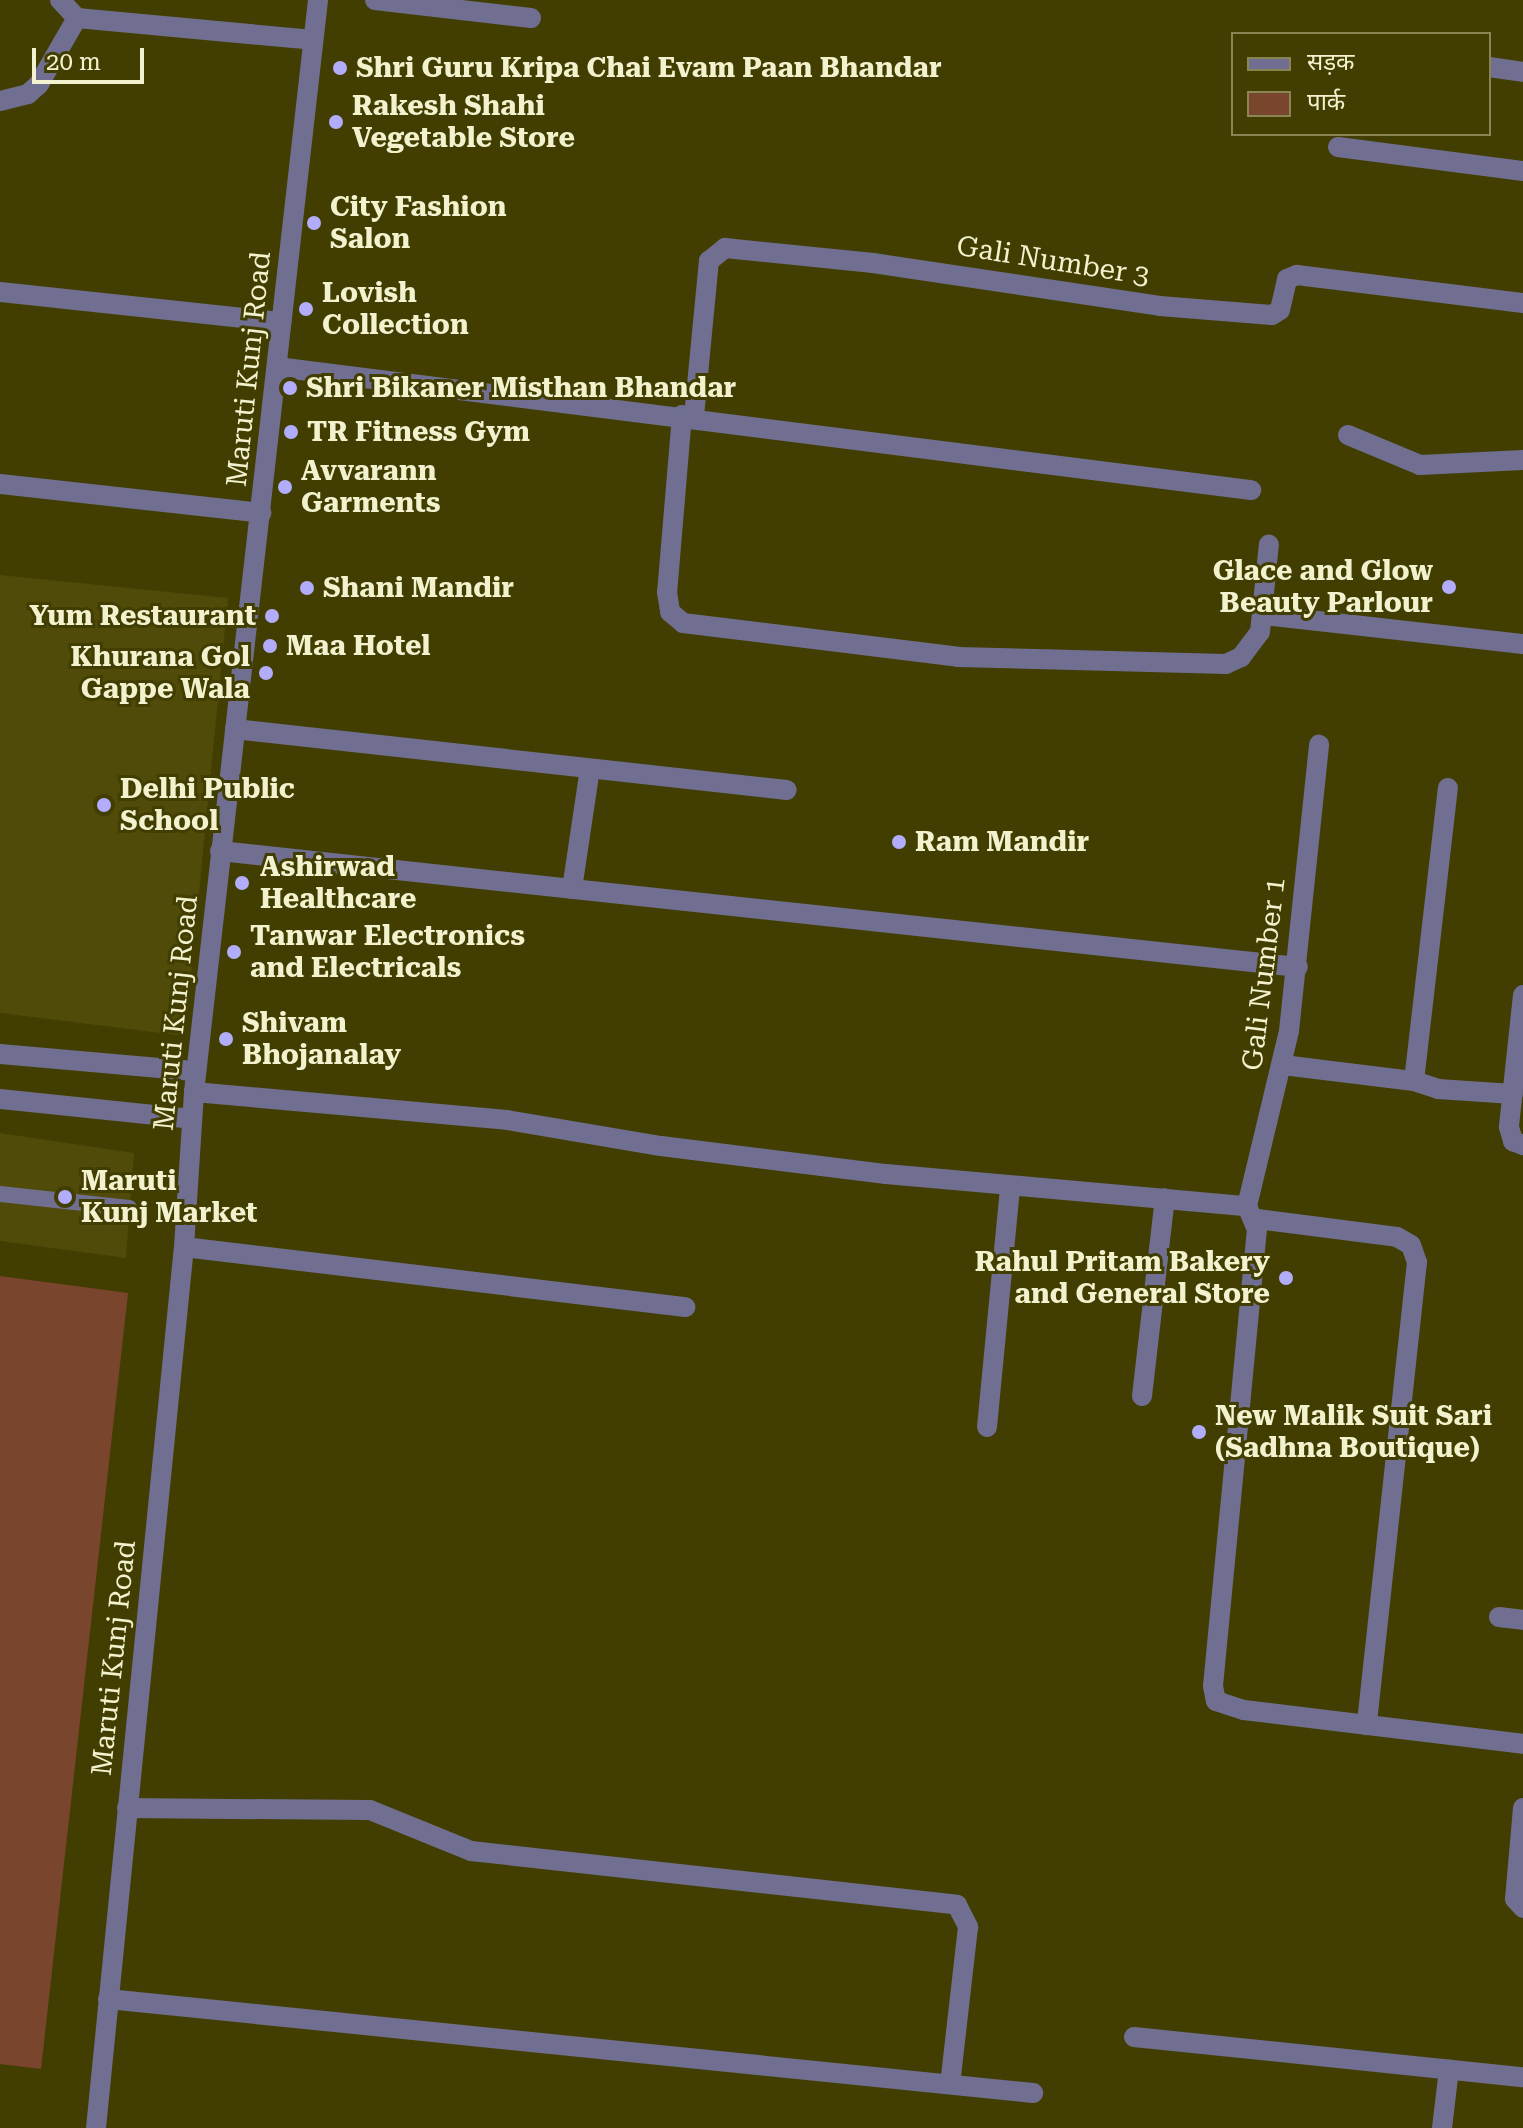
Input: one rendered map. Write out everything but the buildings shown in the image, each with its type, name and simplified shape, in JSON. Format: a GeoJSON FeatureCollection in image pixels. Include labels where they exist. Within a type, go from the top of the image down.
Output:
{"type":"FeatureCollection","features":[{"type":"Feature","properties":{"kind":"street"},"geometry":{"type":"LineString","coordinates":[[60,0],[77,18],[313,40]]}},
{"type":"Feature","properties":{"kind":"street","name":"Maruti Kunj Road"},"geometry":{"type":"LineString","coordinates":[[96,2128],[184,1247],[196,1071],[318,0]]}},
{"type":"Feature","properties":{"kind":"street"},"geometry":{"type":"LineString","coordinates":[[375,0],[531,18]]}},
{"type":"Feature","properties":{"kind":"street"},"geometry":{"type":"LineString","coordinates":[[0,101],[28,94],[39,84],[77,18]]}},
{"type":"Feature","properties":{"kind":"street"},"geometry":{"type":"LineString","coordinates":[[1491,67],[1523,72]]}},
{"type":"Feature","properties":{"kind":"street"},"geometry":{"type":"LineString","coordinates":[[1338,147],[1523,171]]}},
{"type":"Feature","properties":{"kind":"street","name":"Gali Number 3"},"geometry":{"type":"LineString","coordinates":[[688,415],[709,261],[718,250],[734,246],[1160,306],[1272,315],[1280,310],[1287,279],[1297,275],[1523,303]]}},
{"type":"Feature","properties":{"kind":"street"},"geometry":{"type":"LineString","coordinates":[[0,292],[281,322]]}},
{"type":"Feature","properties":{"kind":"street"},"geometry":{"type":"LineString","coordinates":[[277,367],[688,415],[1251,490]]}},
{"type":"Feature","properties":{"kind":"street"},"geometry":{"type":"LineString","coordinates":[[688,415],[667,603],[674,620],[683,623],[942,656],[1201,665],[1241,657],[1260,632],[1269,544]]}},
{"type":"Feature","properties":{"kind":"street"},"geometry":{"type":"LineString","coordinates":[[1348,435],[1394,459],[1420,465],[1523,460]]}},
{"type":"Feature","properties":{"kind":"street"},"geometry":{"type":"LineString","coordinates":[[0,484],[261,513]]}},
{"type":"Feature","properties":{"kind":"street"},"geometry":{"type":"LineString","coordinates":[[1264,615],[1523,644]]}},
{"type":"Feature","properties":{"kind":"street"},"geometry":{"type":"LineString","coordinates":[[235,729],[787,790]]}},
{"type":"Feature","properties":{"kind":"street","name":"Gali Number 1"},"geometry":{"type":"LineString","coordinates":[[1319,745],[1298,967],[1283,1065],[1252,1213],[1213,1695],[1229,1708],[1367,1725]]}},
{"type":"Feature","properties":{"kind":"street"},"geometry":{"type":"LineString","coordinates":[[572,889],[590,769]]}},
{"type":"Feature","properties":{"kind":"street"},"geometry":{"type":"LineString","coordinates":[[1414,1081],[1448,788]]}},
{"type":"Feature","properties":{"kind":"street"},"geometry":{"type":"LineString","coordinates":[[220,851],[1298,967]]}},
{"type":"Feature","properties":{"kind":"street"},"geometry":{"type":"LineString","coordinates":[[1523,995],[1510,1135],[1523,1145]]}},
{"type":"Feature","properties":{"kind":"street"},"geometry":{"type":"LineString","coordinates":[[0,1054],[196,1071]]}},
{"type":"Feature","properties":{"kind":"street"},"geometry":{"type":"LineString","coordinates":[[1283,1065],[1414,1081],[1425,1087],[1513,1094]]}},
{"type":"Feature","properties":{"kind":"street"},"geometry":{"type":"LineString","coordinates":[[194,1092],[507,1120],[676,1148],[1010,1186],[1165,1198],[1397,1237],[1411,1245],[1417,1262],[1367,1725],[1523,1744]]}},
{"type":"Feature","properties":{"kind":"street"},"geometry":{"type":"LineString","coordinates":[[0,1099],[192,1119]]}},
{"type":"Feature","properties":{"kind":"street"},"geometry":{"type":"LineString","coordinates":[[987,1427],[1010,1186]]}},
{"type":"Feature","properties":{"kind":"street"},"geometry":{"type":"LineString","coordinates":[[1142,1396],[1165,1198]]}},
{"type":"Feature","properties":{"kind":"street"},"geometry":{"type":"LineString","coordinates":[[184,1247],[685,1307]]}},
{"type":"Feature","properties":{"kind":"street"},"geometry":{"type":"LineString","coordinates":[[1499,1617],[1523,1620]]}},
{"type":"Feature","properties":{"kind":"street"},"geometry":{"type":"LineString","coordinates":[[127,1808],[370,1810],[471,1851],[957,1905],[968,1927],[950,2084]]}},
{"type":"Feature","properties":{"kind":"street"},"geometry":{"type":"LineString","coordinates":[[1523,1808],[1515,1899],[1523,1908]]}},
{"type":"Feature","properties":{"kind":"street"},"geometry":{"type":"LineString","coordinates":[[108,1999],[1033,2093]]}},
{"type":"Feature","properties":{"kind":"street"},"geometry":{"type":"LineString","coordinates":[[1134,2037],[1523,2077]]}},
{"type":"Feature","properties":{"kind":"street"},"geometry":{"type":"LineString","coordinates":[[1442,2128],[1449,2069]]}},
{"type":"Feature","properties":{"kind":"lane"},"geometry":{"type":"LineString","coordinates":[[0,1194],[129,1208]]}},
{"type":"Feature","properties":{"kind":"shaded area","name":"Delhi Public School"},"geometry":{"type":"Polygon","coordinates":[[[0,575],[228,598],[185,1036],[0,1013],[0,575]]]}},
{"type":"Feature","properties":{"kind":"shaded area","name":"Maruti Kunj Market"},"geometry":{"type":"Polygon","coordinates":[[[0,1133],[134,1153],[126,1258],[0,1241],[0,1133]]]}},
{"type":"Feature","properties":{"kind":"green space"},"geometry":{"type":"Polygon","coordinates":[[[0,1276],[128,1293],[41,2069],[0,2064],[0,1276]]]}},
{"type":"Feature","properties":{"kind":"place","name":"Shri Guru Kripa Chai Evam Paan Bhandar"},"geometry":{"type":"Point","coordinates":[340,68]}},
{"type":"Feature","properties":{"kind":"place","name":"Rakesh Shahi Vegetable Store"},"geometry":{"type":"Point","coordinates":[336,122]}},
{"type":"Feature","properties":{"kind":"place","name":"City Fashion Salon"},"geometry":{"type":"Point","coordinates":[314,223]}},
{"type":"Feature","properties":{"kind":"place","name":"Lovish Collection"},"geometry":{"type":"Point","coordinates":[306,309]}},
{"type":"Feature","properties":{"kind":"place","name":"Shri Bikaner Misthan Bhandar"},"geometry":{"type":"Point","coordinates":[290,388]}},
{"type":"Feature","properties":{"kind":"place","name":"TR Fitness Gym"},"geometry":{"type":"Point","coordinates":[291,432]}},
{"type":"Feature","properties":{"kind":"place","name":"Avvarann Garments"},"geometry":{"type":"Point","coordinates":[285,487]}},
{"type":"Feature","properties":{"kind":"place","name":"Glace and Glow Beauty Parlour"},"geometry":{"type":"Point","coordinates":[1449,587]}},
{"type":"Feature","properties":{"kind":"place","name":"Shani Mandir"},"geometry":{"type":"Point","coordinates":[307,588]}},
{"type":"Feature","properties":{"kind":"place","name":"Yum Restaurant"},"geometry":{"type":"Point","coordinates":[272,616]}},
{"type":"Feature","properties":{"kind":"place","name":"Maa Hotel"},"geometry":{"type":"Point","coordinates":[270,646]}},
{"type":"Feature","properties":{"kind":"place","name":"Khurana Gol Gappe Wala"},"geometry":{"type":"Point","coordinates":[266,673]}},
{"type":"Feature","properties":{"kind":"place","name":"Delhi Public School"},"geometry":{"type":"Point","coordinates":[104,805]}},
{"type":"Feature","properties":{"kind":"place","name":"Ram Mandir"},"geometry":{"type":"Point","coordinates":[899,842]}},
{"type":"Feature","properties":{"kind":"place","name":"Ashirwad Healthcare"},"geometry":{"type":"Point","coordinates":[242,883]}},
{"type":"Feature","properties":{"kind":"place","name":"Tanwar Electronics and Electricals"},"geometry":{"type":"Point","coordinates":[234,952]}},
{"type":"Feature","properties":{"kind":"place","name":"Shivam Bhojanalay"},"geometry":{"type":"Point","coordinates":[226,1039]}},
{"type":"Feature","properties":{"kind":"place","name":"Maruti Kunj Market"},"geometry":{"type":"Point","coordinates":[65,1197]}},
{"type":"Feature","properties":{"kind":"place","name":"Rahul Pritam Bakery and General Store"},"geometry":{"type":"Point","coordinates":[1286,1278]}},
{"type":"Feature","properties":{"kind":"place","name":"New Malik Suit Sari (Sadhna Boutique)"},"geometry":{"type":"Point","coordinates":[1199,1432]}}]}
